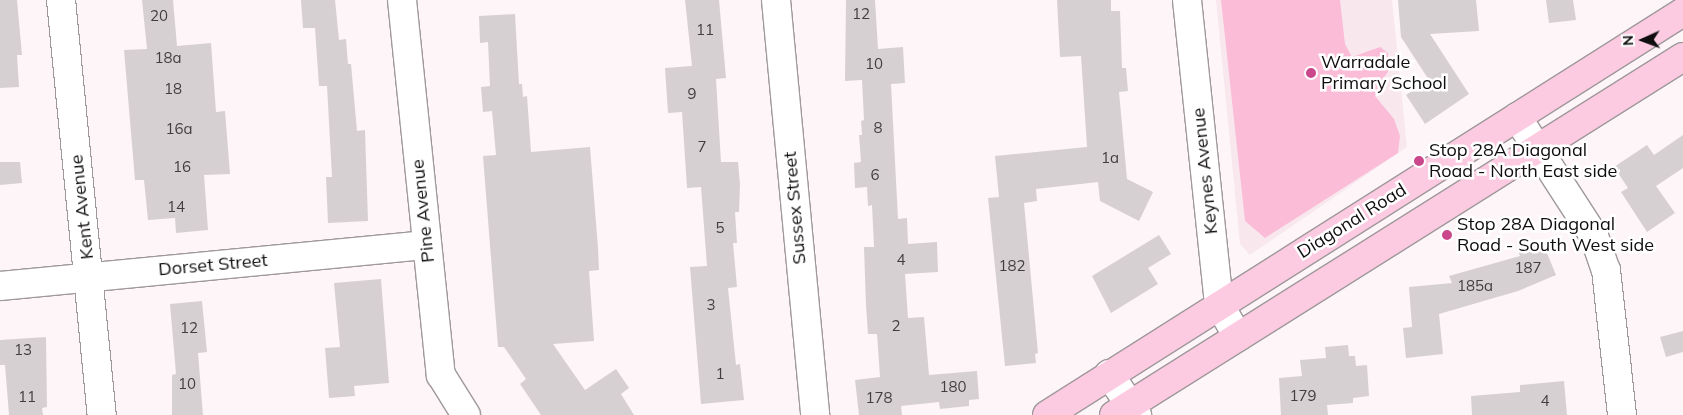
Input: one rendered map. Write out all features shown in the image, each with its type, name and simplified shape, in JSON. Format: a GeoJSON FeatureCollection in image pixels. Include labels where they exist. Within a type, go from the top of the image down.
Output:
{"type":"FeatureCollection","features":[{"type":"Feature","properties":{"kind":"main road","name":"Diagonal Road"},"geometry":{"type":"LineString","coordinates":[[1047,415],[1219,304],[1683,12]]}},
{"type":"Feature","properties":{"kind":"main road","name":"Diagonal Road"},"geometry":{"type":"LineString","coordinates":[[1127,412],[1238,337],[1683,57]]}},
{"type":"Feature","properties":{"kind":"street","name":"Kent Avenue"},"geometry":{"type":"LineString","coordinates":[[61,0],[102,415]]}},
{"type":"Feature","properties":{"kind":"street","name":"Pine Avenue"},"geometry":{"type":"LineString","coordinates":[[402,0],[441,375],[466,415]]}},
{"type":"Feature","properties":{"kind":"street","name":"Sussex Street"},"geometry":{"type":"LineString","coordinates":[[776,0],[815,415]]}},
{"type":"Feature","properties":{"kind":"street","name":"Keynes Avenue"},"geometry":{"type":"LineString","coordinates":[[1187,0],[1219,304],[1238,337]]}},
{"type":"Feature","properties":{"kind":"street"},"geometry":{"type":"LineString","coordinates":[[1517,117],[1594,236],[1606,270],[1622,415]]}},
{"type":"Feature","properties":{"kind":"street","name":"Dorset Street"},"geometry":{"type":"LineString","coordinates":[[0,286],[88,276],[426,245]]}},
{"type":"Feature","properties":{"kind":"street"},"geometry":{"type":"LineString","coordinates":[[1109,374],[1127,412]]}},
{"type":"Feature","properties":{"kind":"shaded area","name":"Warradale Primary School"},"geometry":{"type":"Polygon","coordinates":[[[1216,0],[1392,0],[1407,147],[1250,255],[1240,244],[1216,0]]]}},
{"type":"Feature","properties":{"kind":"shaded area","name":"Warradale Primary School"},"geometry":{"type":"Polygon","coordinates":[[[1221,0],[1340,0],[1345,44],[1352,57],[1380,47],[1388,53],[1388,72],[1378,85],[1375,96],[1394,119],[1400,136],[1398,153],[1265,238],[1245,221],[1221,0]]]}},
{"type":"Feature","properties":{"kind":"building"},"geometry":{"type":"Polygon","coordinates":[[[0,0],[17,0],[22,55],[17,55],[19,87],[0,88],[0,0]]]}},
{"type":"Feature","properties":{"kind":"building"},"geometry":{"type":"Polygon","coordinates":[[[142,0],[173,0],[177,46],[211,43],[216,112],[225,111],[230,174],[204,175],[208,230],[176,233],[175,218],[148,220],[144,180],[135,180],[124,50],[147,49],[142,0]]]}},
{"type":"Feature","properties":{"kind":"building"},"geometry":{"type":"Polygon","coordinates":[[[301,0],[335,0],[339,40],[346,39],[348,64],[351,64],[357,131],[365,130],[368,221],[328,223],[326,177],[332,177],[327,86],[319,86],[315,28],[303,28],[301,0]]]}},
{"type":"Feature","properties":{"kind":"building"},"geometry":{"type":"Polygon","coordinates":[[[685,0],[719,0],[726,78],[716,79],[721,162],[738,162],[740,184],[739,212],[735,212],[737,243],[733,243],[737,287],[728,288],[736,365],[740,364],[744,400],[701,404],[690,267],[707,266],[701,187],[687,188],[682,112],[668,113],[665,68],[692,66],[685,0]]]}},
{"type":"Feature","properties":{"kind":"building"},"geometry":{"type":"Polygon","coordinates":[[[846,0],[875,0],[878,49],[903,47],[905,83],[891,84],[898,219],[907,218],[908,244],[937,242],[938,272],[905,274],[908,318],[924,317],[929,375],[977,371],[979,399],[969,400],[969,406],[940,409],[939,402],[901,406],[902,415],[859,415],[855,380],[880,377],[877,334],[868,334],[866,306],[864,247],[874,247],[872,205],[868,206],[867,187],[855,188],[854,163],[861,162],[859,135],[862,135],[861,121],[864,120],[862,80],[845,81],[846,0]]]}},
{"type":"Feature","properties":{"kind":"building"},"geometry":{"type":"Polygon","coordinates":[[[1057,0],[1111,0],[1111,11],[1120,11],[1122,68],[1126,68],[1128,91],[1119,92],[1127,179],[1153,192],[1139,221],[1100,201],[1098,182],[1036,189],[1037,201],[1024,203],[1038,353],[1035,354],[1036,363],[1005,366],[988,198],[999,197],[995,156],[1087,147],[1081,56],[1060,57],[1057,0]]]}},
{"type":"Feature","properties":{"kind":"building"},"geometry":{"type":"Polygon","coordinates":[[[1398,0],[1476,0],[1479,31],[1430,34],[1469,94],[1425,124],[1406,95],[1429,80],[1401,37],[1398,0]]]}},
{"type":"Feature","properties":{"kind":"building"},"geometry":{"type":"Polygon","coordinates":[[[1546,0],[1573,0],[1576,20],[1549,23],[1546,0]]]}},
{"type":"Feature","properties":{"kind":"building"},"geometry":{"type":"Polygon","coordinates":[[[515,14],[519,84],[522,84],[523,97],[527,96],[531,152],[590,147],[599,270],[589,271],[594,341],[553,344],[585,390],[616,369],[629,388],[621,394],[634,415],[541,415],[520,384],[526,379],[504,347],[498,347],[483,156],[496,155],[492,111],[483,112],[481,87],[490,86],[488,42],[480,43],[479,16],[515,14]]]}},
{"type":"Feature","properties":{"kind":"building"},"geometry":{"type":"Polygon","coordinates":[[[1683,135],[1683,168],[1656,186],[1675,213],[1647,232],[1621,192],[1628,188],[1614,167],[1647,145],[1654,155],[1683,135]]]}},
{"type":"Feature","properties":{"kind":"building"},"geometry":{"type":"Polygon","coordinates":[[[0,162],[20,162],[22,183],[0,185],[0,162]]]}},
{"type":"Feature","properties":{"kind":"building"},"geometry":{"type":"Polygon","coordinates":[[[1159,235],[1171,254],[1148,268],[1158,284],[1111,313],[1092,276],[1159,235]]]}},
{"type":"Feature","properties":{"kind":"building"},"geometry":{"type":"Polygon","coordinates":[[[1542,241],[1556,275],[1518,291],[1439,314],[1443,354],[1406,358],[1403,328],[1412,327],[1409,287],[1452,283],[1449,276],[1520,256],[1518,251],[1542,241]]]}},
{"type":"Feature","properties":{"kind":"building"},"geometry":{"type":"Polygon","coordinates":[[[381,279],[389,383],[354,386],[355,396],[329,398],[325,348],[340,347],[334,283],[381,279]]]}},
{"type":"Feature","properties":{"kind":"building"},"geometry":{"type":"Polygon","coordinates":[[[202,301],[207,352],[198,353],[203,415],[172,415],[172,375],[176,374],[170,304],[202,301]]]}},
{"type":"Feature","properties":{"kind":"building"},"geometry":{"type":"Polygon","coordinates":[[[1683,331],[1683,352],[1666,357],[1660,337],[1683,331]]]}},
{"type":"Feature","properties":{"kind":"building"},"geometry":{"type":"Polygon","coordinates":[[[46,337],[47,407],[42,408],[43,415],[9,415],[5,365],[0,365],[0,340],[46,337]]]}},
{"type":"Feature","properties":{"kind":"building"},"geometry":{"type":"Polygon","coordinates":[[[1348,345],[1349,356],[1355,356],[1356,366],[1367,365],[1369,396],[1353,398],[1353,403],[1327,405],[1328,415],[1281,415],[1279,378],[1302,376],[1300,360],[1326,358],[1325,347],[1348,345]]]}},
{"type":"Feature","properties":{"kind":"building"},"geometry":{"type":"Polygon","coordinates":[[[1564,381],[1567,415],[1472,415],[1471,396],[1520,392],[1520,385],[1564,381]]]}},
{"type":"Feature","properties":{"kind":"place","name":"Warradale Primary School"},"geometry":{"type":"Point","coordinates":[1311,73]}},
{"type":"Feature","properties":{"kind":"place","name":"Stop 28A Diagonal Road - North East side"},"geometry":{"type":"Point","coordinates":[1419,161]}},
{"type":"Feature","properties":{"kind":"place","name":"Stop 28A Diagonal Road - South West side"},"geometry":{"type":"Point","coordinates":[1447,235]}}]}
